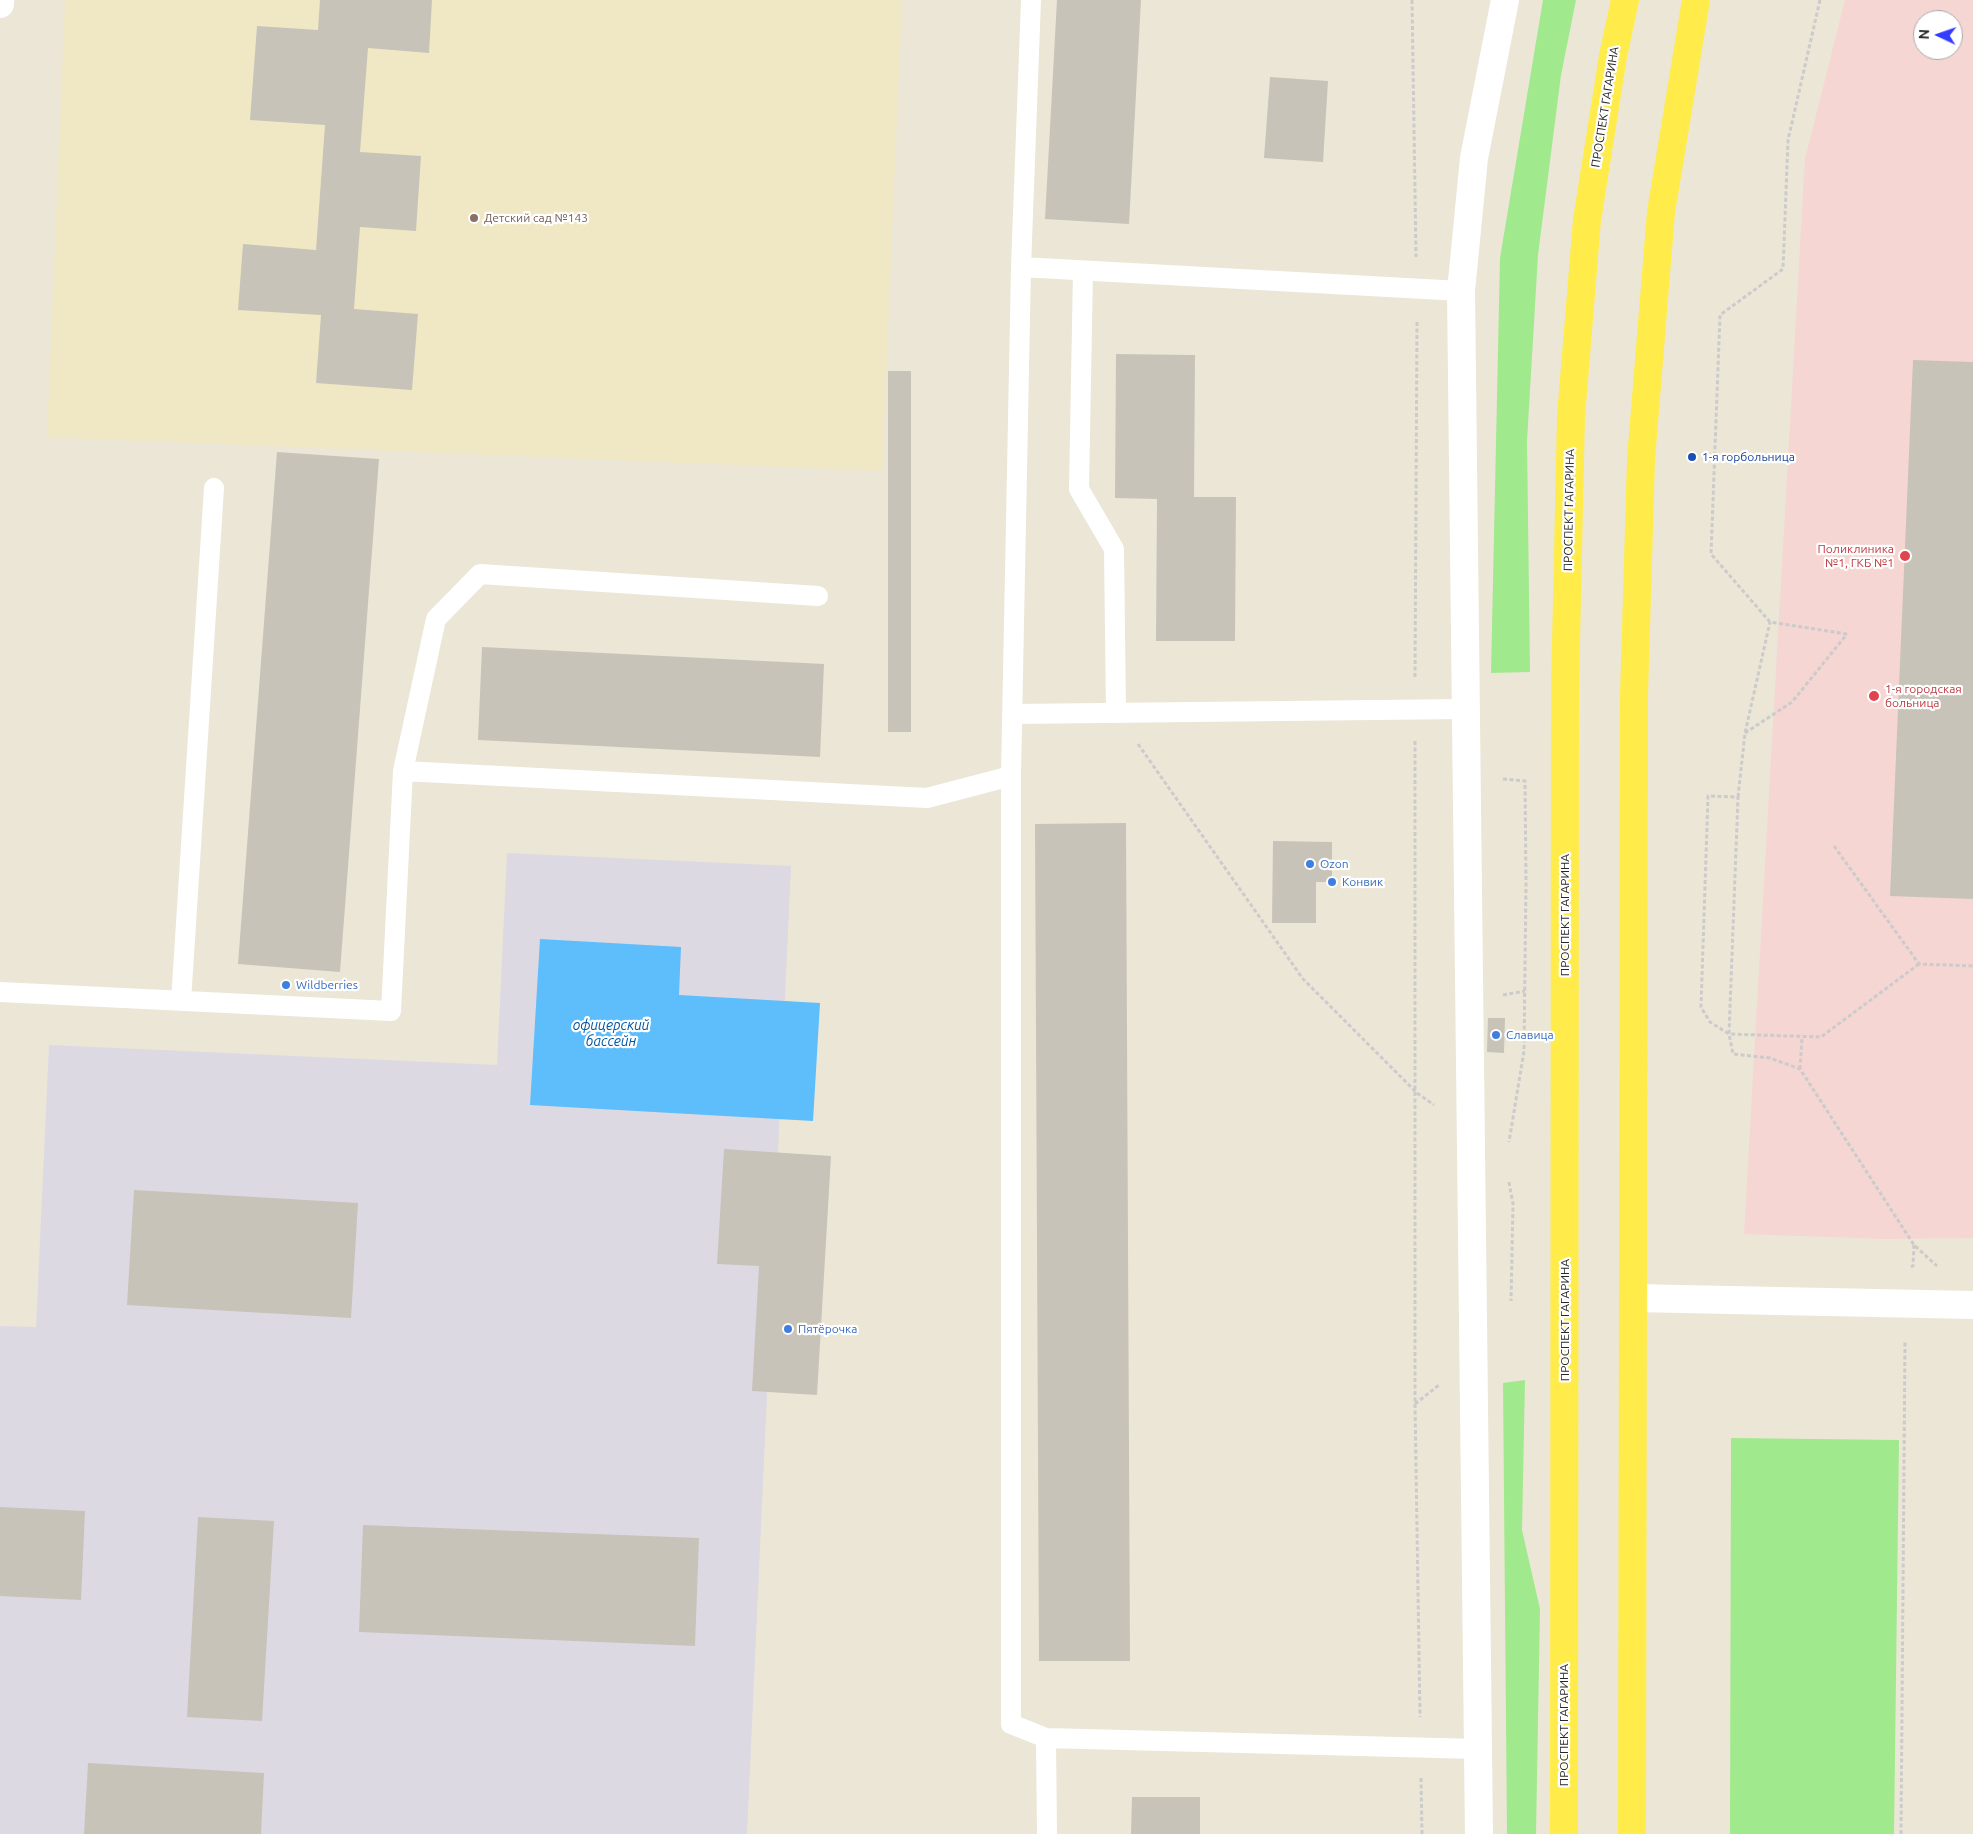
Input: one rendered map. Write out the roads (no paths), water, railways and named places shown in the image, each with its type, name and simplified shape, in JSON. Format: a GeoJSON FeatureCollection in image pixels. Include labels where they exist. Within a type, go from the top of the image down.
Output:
{"type":"FeatureCollection","features":[{"type":"Feature","properties":{"kind":"main road","name":"ПРОСПЕКТ ГАГАРИНА"},"geometry":{"type":"LineString","coordinates":[[1564,1834],[1565,688],[1571,416],[1587,220],[1613,56],[1625,0]]}},
{"type":"Feature","properties":{"kind":"main road"},"geometry":{"type":"LineString","coordinates":[[1632,1834],[1634,695],[1641,459],[1662,212],[1696,0]]}},
{"type":"Feature","properties":{"kind":"street"},"geometry":{"type":"LineString","coordinates":[[1479,1834],[1461,291],[1474,158],[1505,0]]}},
{"type":"Feature","properties":{"kind":"street"},"geometry":{"type":"LineString","coordinates":[[1633,1298],[1973,1306]]}},
{"type":"Feature","properties":{"kind":"lane"},"geometry":{"type":"LineString","coordinates":[[1031,0],[1021,267],[1011,776],[1011,1724],[1046,1738],[1477,1749]]}},
{"type":"Feature","properties":{"kind":"lane"},"geometry":{"type":"LineString","coordinates":[[1021,267],[1461,291]]}},
{"type":"Feature","properties":{"kind":"lane"},"geometry":{"type":"LineString","coordinates":[[1083,271],[1080,489],[1114,548],[1116,713]]}},
{"type":"Feature","properties":{"kind":"lane"},"geometry":{"type":"LineString","coordinates":[[181,1001],[214,488]]}},
{"type":"Feature","properties":{"kind":"lane"},"geometry":{"type":"LineString","coordinates":[[0,992],[391,1012],[403,772],[436,619],[480,574],[818,596]]}},
{"type":"Feature","properties":{"kind":"lane"},"geometry":{"type":"LineString","coordinates":[[1012,714],[1466,709]]}},
{"type":"Feature","properties":{"kind":"lane"},"geometry":{"type":"LineString","coordinates":[[403,772],[927,798],[1011,776]]}},
{"type":"Feature","properties":{"kind":"lane"},"geometry":{"type":"LineString","coordinates":[[1046,1738],[1047,1834]]}},
{"type":"Feature","properties":{"kind":"water","name":"офицерский бассейн"},"geometry":{"type":"Polygon","coordinates":[[[540,939],[681,947],[679,995],[820,1003],[813,1121],[530,1105],[540,939]]]}},
{"type":"Feature","properties":{"kind":"place","name":"Детский сад №143"},"geometry":{"type":"Point","coordinates":[474,218]}},
{"type":"Feature","properties":{"kind":"place","name":"1-я горбольница"},"geometry":{"type":"Point","coordinates":[1692,457]}},
{"type":"Feature","properties":{"kind":"place","name":"Поликлиника №1, ГКБ №1"},"geometry":{"type":"Point","coordinates":[1905,556]}},
{"type":"Feature","properties":{"kind":"place","name":"1-я городская больница"},"geometry":{"type":"Point","coordinates":[1874,696]}},
{"type":"Feature","properties":{"kind":"place","name":"Ozon"},"geometry":{"type":"Point","coordinates":[1310,864]}},
{"type":"Feature","properties":{"kind":"place","name":"Конвик"},"geometry":{"type":"Point","coordinates":[1332,882]}},
{"type":"Feature","properties":{"kind":"place","name":"Wildberries"},"geometry":{"type":"Point","coordinates":[286,985]}},
{"type":"Feature","properties":{"kind":"place","name":"Славица"},"geometry":{"type":"Point","coordinates":[1496,1035]}},
{"type":"Feature","properties":{"kind":"place","name":"Пятёрочка"},"geometry":{"type":"Point","coordinates":[788,1329]}}]}
